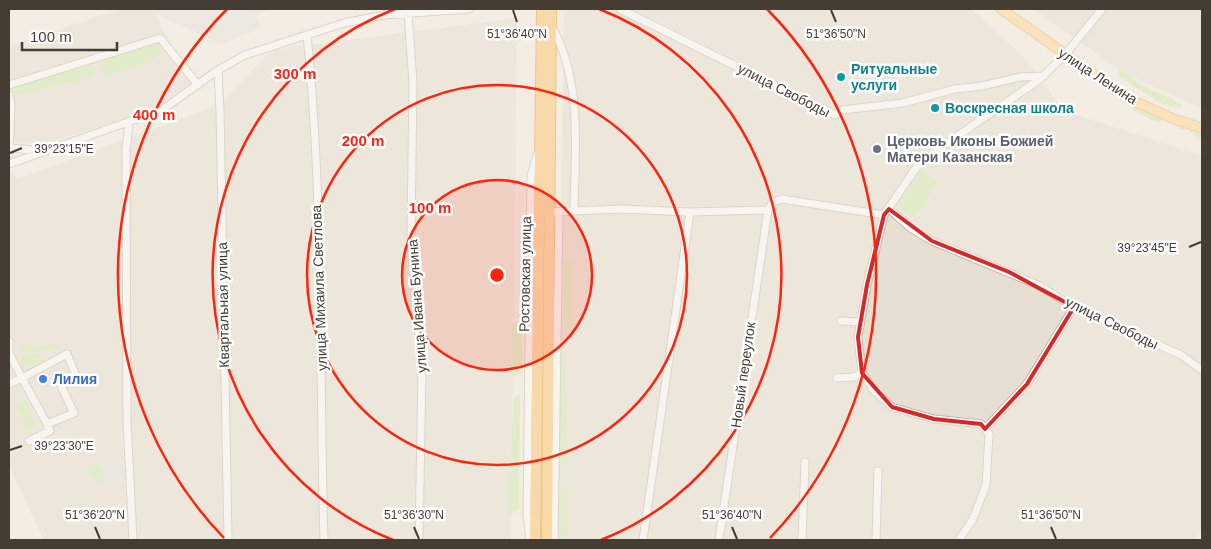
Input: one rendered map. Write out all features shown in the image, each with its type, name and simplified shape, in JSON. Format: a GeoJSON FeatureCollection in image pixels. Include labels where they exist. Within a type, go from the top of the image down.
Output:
{"type":"FeatureCollection","features":[{"type":"Feature","properties":{"kind":"highway","name":"Ростовская улица"},"geometry":{"type":"LineString","coordinates":[[535,540],[542,9]]}},
{"type":"Feature","properties":{"kind":"highway","name":"Ростовская улица"},"geometry":{"type":"LineString","coordinates":[[547,540],[551,9]]}},
{"type":"Feature","properties":{"kind":"main road","name":"улица Ленина"},"geometry":{"type":"LineString","coordinates":[[1001,9],[1129,99],[1174,119],[1202,128]]}},
{"type":"Feature","properties":{"kind":"street"},"geometry":{"type":"LineString","coordinates":[[9,164],[162,110],[218,70],[245,55],[344,23],[408,13],[469,9]]}},
{"type":"Feature","properties":{"kind":"street","name":"улица Свободы"},"geometry":{"type":"LineString","coordinates":[[620,9],[835,115],[842,110],[903,104],[955,89],[1044,76]]}},
{"type":"Feature","properties":{"kind":"street"},"geometry":{"type":"LineString","coordinates":[[959,540],[973,519],[986,485],[989,434],[981,424],[934,418],[892,407],[874,392],[862,373],[858,337],[860,322],[867,285],[886,212],[920,162],[1044,76],[1066,55],[1102,9]]}},
{"type":"Feature","properties":{"kind":"street","name":"улица Ивана Бунина"},"geometry":{"type":"LineString","coordinates":[[408,13],[413,84],[412,233],[422,372],[418,540]]}},
{"type":"Feature","properties":{"kind":"street","name":"Ростовская улица"},"geometry":{"type":"LineString","coordinates":[[551,24],[565,58],[575,112],[574,211]]}},
{"type":"Feature","properties":{"kind":"street","name":"улица Михаила Светлова"},"geometry":{"type":"LineString","coordinates":[[307,35],[312,82],[321,320],[324,540]]}},
{"type":"Feature","properties":{"kind":"street"},"geometry":{"type":"LineString","coordinates":[[9,85],[160,38],[198,85]]}},
{"type":"Feature","properties":{"kind":"street","name":"Квартальная улица"},"geometry":{"type":"LineString","coordinates":[[218,70],[228,540]]}},
{"type":"Feature","properties":{"kind":"street"},"geometry":{"type":"LineString","coordinates":[[9,95],[11,104],[9,150],[46,151]]}},
{"type":"Feature","properties":{"kind":"street"},"geometry":{"type":"LineString","coordinates":[[129,123],[126,150],[127,421],[133,540]]}},
{"type":"Feature","properties":{"kind":"street"},"geometry":{"type":"LineString","coordinates":[[530,540],[527,514],[530,176],[540,148]]}},
{"type":"Feature","properties":{"kind":"street"},"geometry":{"type":"LineString","coordinates":[[548,212],[622,209],[690,212],[768,210],[773,202],[782,199],[886,212]]}},
{"type":"Feature","properties":{"kind":"street","name":"Новый переулок"},"geometry":{"type":"LineString","coordinates":[[719,540],[768,210]]}},
{"type":"Feature","properties":{"kind":"street"},"geometry":{"type":"LineString","coordinates":[[554,540],[559,212]]}},
{"type":"Feature","properties":{"kind":"street"},"geometry":{"type":"LineString","coordinates":[[643,540],[690,212]]}},
{"type":"Feature","properties":{"kind":"street","name":"улица Свободы"},"geometry":{"type":"LineString","coordinates":[[886,212],[932,242],[1038,285],[1074,307],[1181,356],[1202,370]]}},
{"type":"Feature","properties":{"kind":"street"},"geometry":{"type":"LineString","coordinates":[[985,429],[1027,384],[1074,307]]}},
{"type":"Feature","properties":{"kind":"street"},"geometry":{"type":"LineString","coordinates":[[841,321],[860,322]]}},
{"type":"Feature","properties":{"kind":"street"},"geometry":{"type":"LineString","coordinates":[[9,341],[10,353],[50,431],[29,441]]}},
{"type":"Feature","properties":{"kind":"street"},"geometry":{"type":"LineString","coordinates":[[9,384],[67,354],[77,378],[61,386],[74,413],[47,424]]}},
{"type":"Feature","properties":{"kind":"street"},"geometry":{"type":"LineString","coordinates":[[837,378],[854,377],[862,373]]}},
{"type":"Feature","properties":{"kind":"street"},"geometry":{"type":"LineString","coordinates":[[802,540],[806,462]]}},
{"type":"Feature","properties":{"kind":"street"},"geometry":{"type":"LineString","coordinates":[[876,540],[878,471]]}},
{"type":"Feature","properties":{"kind":"highlighted area"},"geometry":{"type":"Polygon","coordinates":[[[889,209],[932,241],[1009,272],[1074,307],[1027,384],[985,429],[981,424],[934,419],[892,407],[862,373],[858,337],[867,285],[884,215],[889,209]]]}},
{"type":"Feature","properties":{"kind":"shaded area"},"geometry":{"type":"Polygon","coordinates":[[[121,9],[146,9],[154,12],[192,83],[152,110],[48,143],[9,141],[9,46],[121,9]]]}},
{"type":"Feature","properties":{"kind":"shaded area"},"geometry":{"type":"Polygon","coordinates":[[[146,9],[272,9],[255,15],[260,28],[221,44],[146,9]]]}},
{"type":"Feature","properties":{"kind":"shaded area"},"geometry":{"type":"Polygon","coordinates":[[[564,9],[972,9],[1028,62],[1063,110],[1202,156],[1202,530],[1194,540],[557,540],[564,9]]]}},
{"type":"Feature","properties":{"kind":"shaded area"},"geometry":{"type":"Polygon","coordinates":[[[1033,9],[1202,9],[1202,108],[1127,75],[1033,9]]]}},
{"type":"Feature","properties":{"kind":"shaded area"},"geometry":{"type":"Polygon","coordinates":[[[517,18],[511,540],[44,540],[9,466],[9,172],[18,179],[221,104],[272,50],[517,18]]]}},
{"type":"Feature","properties":{"kind":"shaded area"},"geometry":{"type":"Polygon","coordinates":[[[123,463],[124,481],[103,483],[102,465],[123,463]]]}},
{"type":"Feature","properties":{"kind":"green space"},"geometry":{"type":"Polygon","coordinates":[[[156,43],[163,52],[137,68],[104,75],[102,60],[156,43]]]}},
{"type":"Feature","properties":{"kind":"green space"},"geometry":{"type":"Polygon","coordinates":[[[91,64],[94,77],[14,95],[12,87],[91,64]]]}},
{"type":"Feature","properties":{"kind":"green space"},"geometry":{"type":"Polygon","coordinates":[[[1118,67],[1141,85],[1182,104],[1180,108],[1162,104],[1119,77],[1118,67]]]}},
{"type":"Feature","properties":{"kind":"green space"},"geometry":{"type":"Polygon","coordinates":[[[1128,101],[1164,119],[1160,122],[1141,115],[1134,110],[1128,101]]]}},
{"type":"Feature","properties":{"kind":"green space"},"geometry":{"type":"Polygon","coordinates":[[[1181,123],[1202,130],[1202,140],[1188,130],[1179,129],[1181,123]]]}},
{"type":"Feature","properties":{"kind":"green space"},"geometry":{"type":"Polygon","coordinates":[[[921,170],[938,181],[914,218],[897,207],[921,170]]]}},
{"type":"Feature","properties":{"kind":"green space"},"geometry":{"type":"Polygon","coordinates":[[[572,260],[572,328],[563,328],[564,261],[572,260]]]}},
{"type":"Feature","properties":{"kind":"green space"},"geometry":{"type":"Polygon","coordinates":[[[520,318],[523,374],[511,377],[512,326],[520,318]]]}},
{"type":"Feature","properties":{"kind":"green space"},"geometry":{"type":"Polygon","coordinates":[[[60,344],[60,350],[22,353],[22,346],[60,344]]]}},
{"type":"Feature","properties":{"kind":"green space"},"geometry":{"type":"Polygon","coordinates":[[[40,354],[42,364],[21,367],[20,357],[40,354]]]}},
{"type":"Feature","properties":{"kind":"green space"},"geometry":{"type":"Polygon","coordinates":[[[566,355],[567,464],[557,473],[559,360],[566,355]]]}},
{"type":"Feature","properties":{"kind":"green space"},"geometry":{"type":"Polygon","coordinates":[[[520,394],[519,509],[509,515],[513,399],[520,394]]]}},
{"type":"Feature","properties":{"kind":"green space"},"geometry":{"type":"Polygon","coordinates":[[[26,399],[37,425],[27,430],[16,404],[26,399]]]}},
{"type":"Feature","properties":{"kind":"green space"},"geometry":{"type":"Polygon","coordinates":[[[87,465],[102,465],[103,483],[96,483],[87,465]]]}},
{"type":"Feature","properties":{"kind":"green space"},"geometry":{"type":"Polygon","coordinates":[[[566,488],[568,537],[564,540],[559,540],[558,493],[566,488]]]}},
{"type":"Feature","properties":{"kind":"place","name":"Ритуальные услуги"},"geometry":{"type":"Point","coordinates":[841,77]}},
{"type":"Feature","properties":{"kind":"place","name":"Воскресная школа"},"geometry":{"type":"Point","coordinates":[935,108]}},
{"type":"Feature","properties":{"kind":"place","name":"Церковь Иконы Божией Матери Казанская"},"geometry":{"type":"Point","coordinates":[877,149]}},
{"type":"Feature","properties":{"kind":"place","name":"Лилия"},"geometry":{"type":"Point","coordinates":[43,379]}}]}
